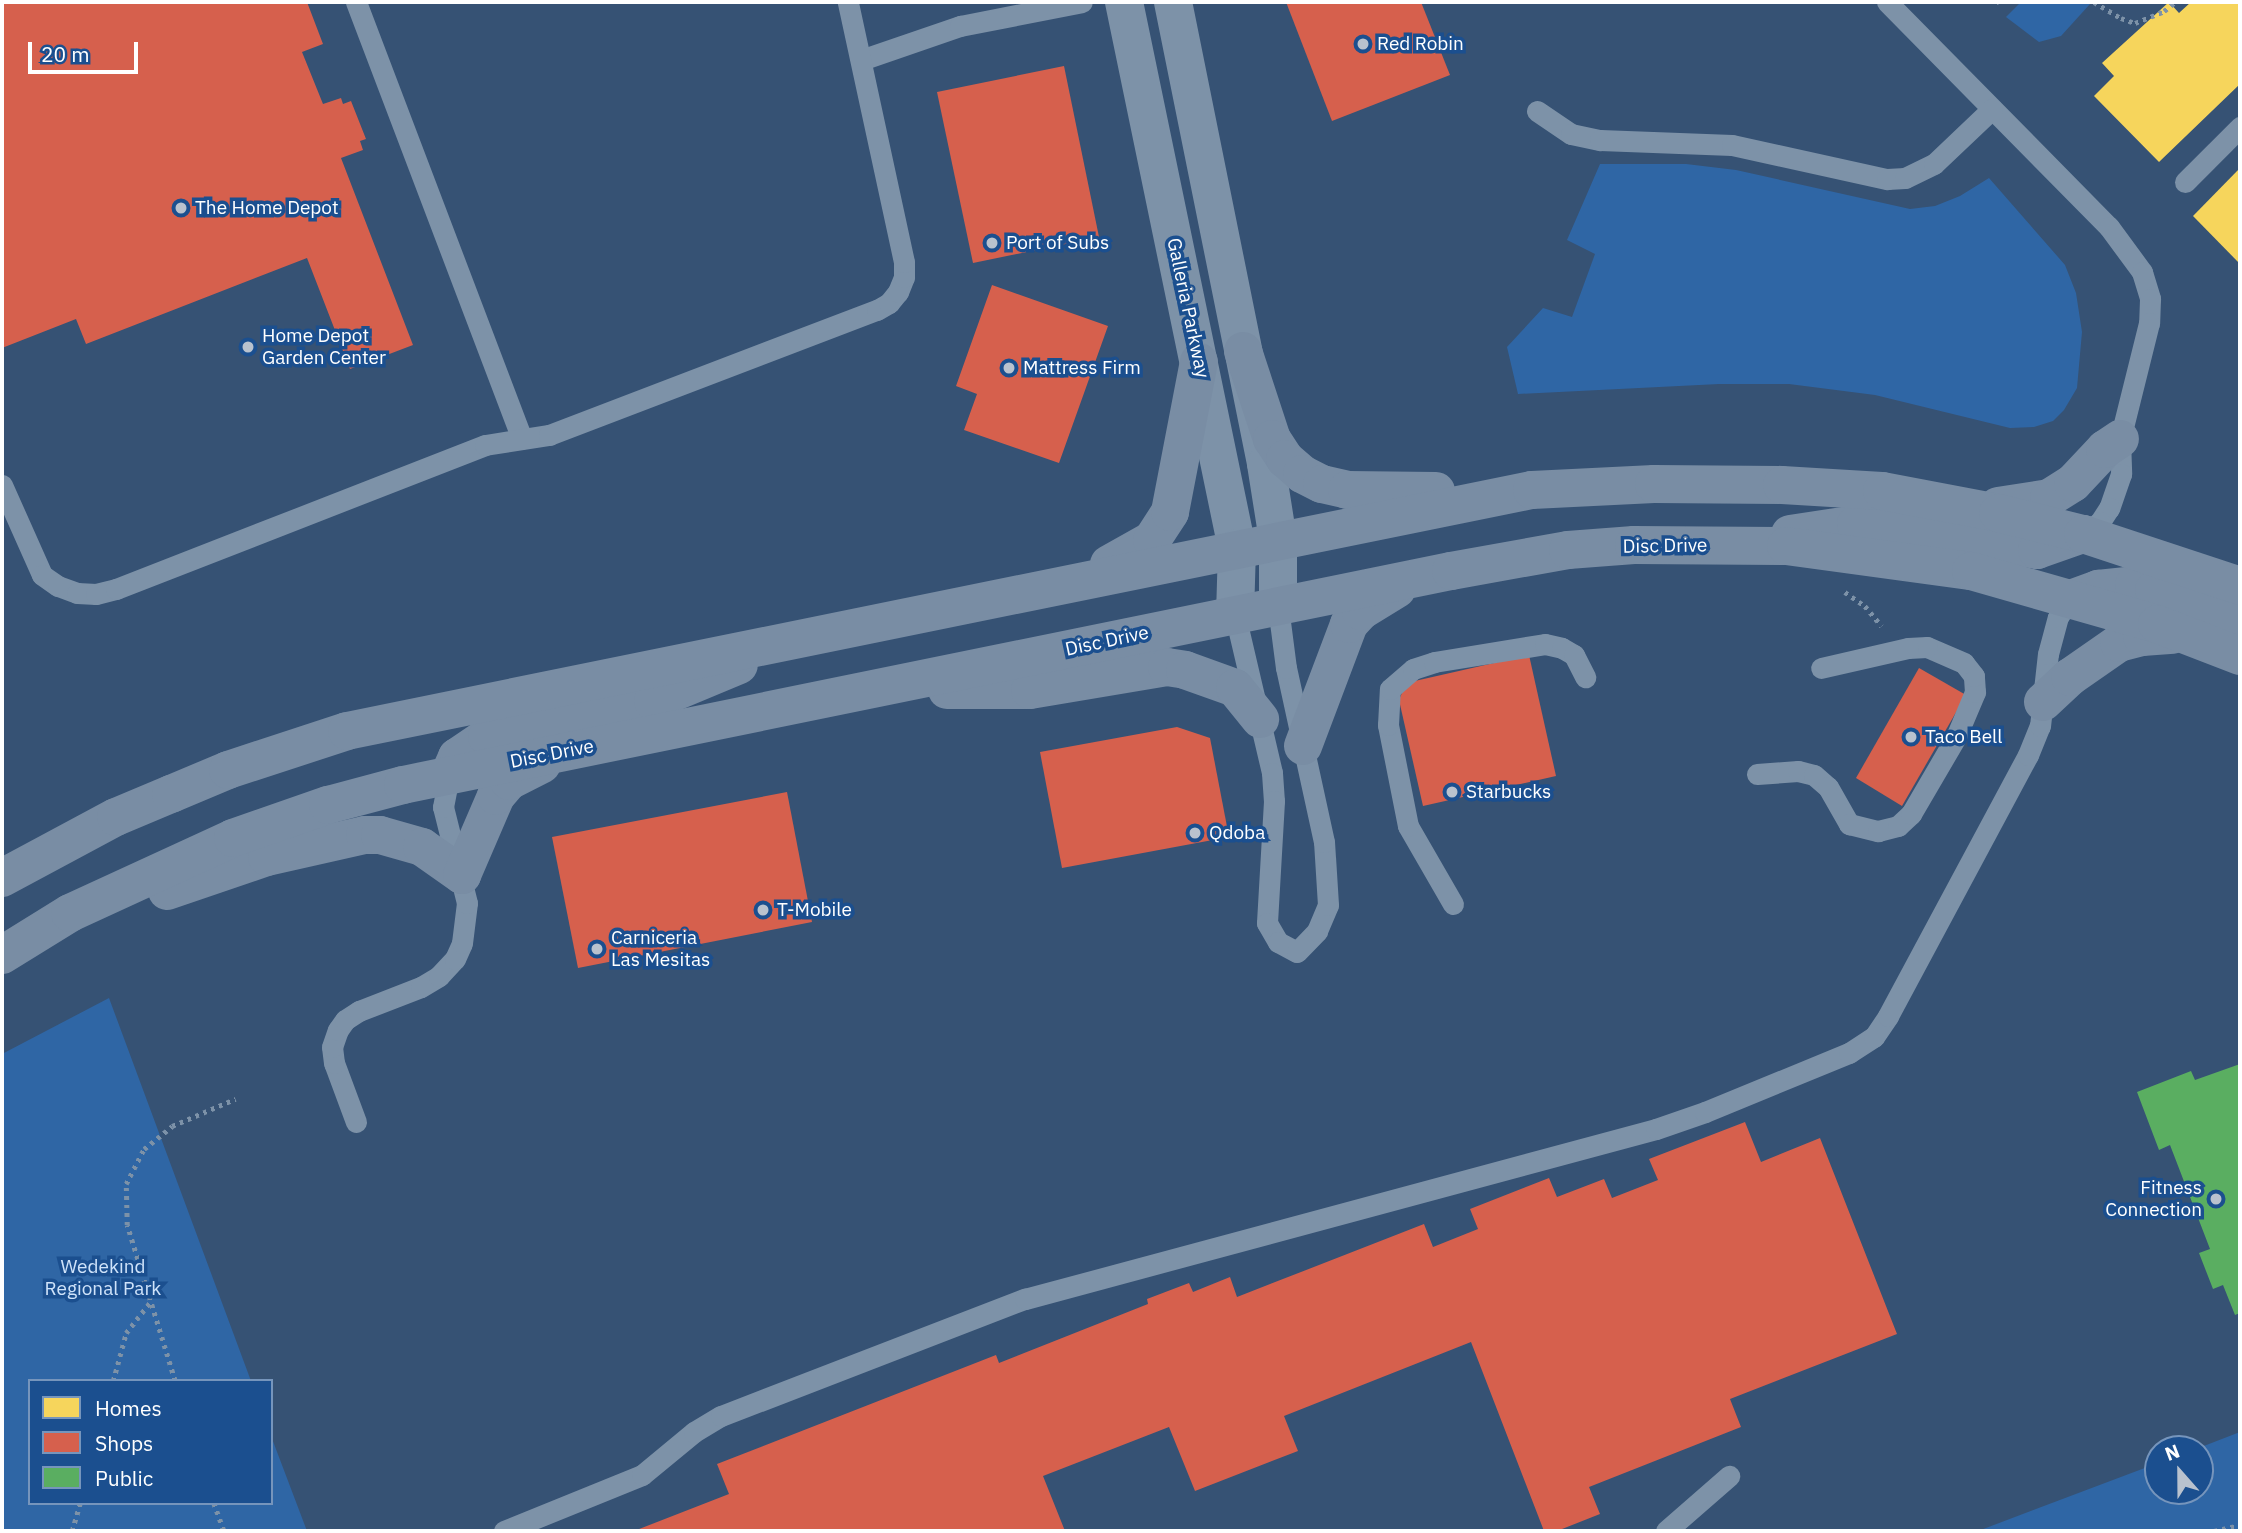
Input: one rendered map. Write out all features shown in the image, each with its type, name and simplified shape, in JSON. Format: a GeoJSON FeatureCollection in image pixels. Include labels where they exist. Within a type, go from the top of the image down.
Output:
{"type":"FeatureCollection","features":[{"type":"Feature","properties":{"kind":"main road"},"geometry":{"type":"LineString","coordinates":[[1243,351],[1272,439],[1284,459],[1322,484],[1372,492],[1532,491],[1654,484],[1782,485],[1882,491],[2083,534],[2240,586]]}},
{"type":"Feature","properties":{"kind":"main road"},"geometry":{"type":"LineString","coordinates":[[1069,582],[1132,553],[1152,540],[1160,529],[1170,512],[1180,470],[1199,362]]}},
{"type":"Feature","properties":{"kind":"main road"},"geometry":{"type":"LineString","coordinates":[[1962,506],[2011,506],[2049,498],[2073,483],[2105,449],[2120,439]]}},
{"type":"Feature","properties":{"kind":"main road"},"geometry":{"type":"LineString","coordinates":[[8,877],[117,817],[171,793],[228,770],[347,731],[1069,582],[1532,491]]}},
{"type":"Feature","properties":{"kind":"main road"},"geometry":{"type":"LineString","coordinates":[[1726,545],[1856,524],[1942,534],[2018,550],[2037,550],[2083,534]]}},
{"type":"Feature","properties":{"kind":"main road","name":"Disc Drive"},"geometry":{"type":"LineString","coordinates":[[2,956],[70,913],[233,838],[328,805],[449,775],[1451,570],[1568,550],[1634,545],[1786,547],[1917,563],[1971,572],[2071,598],[2240,656]]}},
{"type":"Feature","properties":{"kind":"main road"},"geometry":{"type":"LineString","coordinates":[[1303,746],[1349,624],[1361,611],[1387,595],[1451,570]]}},
{"type":"Feature","properties":{"kind":"main road"},"geometry":{"type":"LineString","coordinates":[[2071,598],[2098,589],[2134,585],[2154,590],[2240,624]]}},
{"type":"Feature","properties":{"kind":"main road"},"geometry":{"type":"LineString","coordinates":[[2043,702],[2070,677],[2119,643],[2142,637],[2184,635]]}},
{"type":"Feature","properties":{"kind":"main road"},"geometry":{"type":"LineString","coordinates":[[449,775],[457,757],[487,737],[653,701],[805,636]]}},
{"type":"Feature","properties":{"kind":"main road"},"geometry":{"type":"LineString","coordinates":[[864,691],[1030,690],[1167,667],[1185,670],[1235,688],[1260,719]]}},
{"type":"Feature","properties":{"kind":"main road"},"geometry":{"type":"LineString","coordinates":[[2,956],[111,911],[267,857],[365,835],[380,835],[422,847],[462,875],[496,796],[509,780],[528,769],[587,748]]}},
{"type":"Feature","properties":{"kind":"street","name":"Galleria Parkway"},"geometry":{"type":"LineString","coordinates":[[1124,2],[1237,548],[1235,615]]}},
{"type":"Feature","properties":{"kind":"street"},"geometry":{"type":"LineString","coordinates":[[1173,2],[1278,540],[1278,606]]}},
{"type":"Feature","properties":{"kind":"lane"},"geometry":{"type":"LineString","coordinates":[[356,2],[522,438]]}},
{"type":"Feature","properties":{"kind":"lane"},"geometry":{"type":"LineString","coordinates":[[2,485],[42,575],[58,586],[77,593],[96,594],[116,589],[485,445],[550,435],[889,303],[904,277],[904,262],[848,2]]}},
{"type":"Feature","properties":{"kind":"lane"},"geometry":{"type":"LineString","coordinates":[[861,60],[948,29],[1082,2]]}},
{"type":"Feature","properties":{"kind":"lane"},"geometry":{"type":"LineString","coordinates":[[1887,2],[2109,227],[2142,272],[2150,299],[2149,323],[2120,439],[2121,474],[2109,508],[2100,522],[2083,534]]}},
{"type":"Feature","properties":{"kind":"lane"},"geometry":{"type":"LineString","coordinates":[[1537,111],[1571,134],[1600,140],[1732,145],[1887,178],[1921,173],[1992,109]]}},
{"type":"Feature","properties":{"kind":"lane"},"geometry":{"type":"LineString","coordinates":[[2185,182],[2240,127]]}},
{"type":"Feature","properties":{"kind":"lane"},"geometry":{"type":"LineString","coordinates":[[504,1531],[642,1475],[694,1432],[721,1416],[1025,1299],[1656,1129],[1849,1054],[1874,1037],[1888,1016],[2028,755],[2040,726],[2051,642],[2058,617],[2071,598]]}},
{"type":"Feature","properties":{"kind":"lane"},"geometry":{"type":"LineString","coordinates":[[1235,615],[1272,773],[1274,801],[1267,923],[1278,942],[1297,952],[1317,931],[1328,905],[1324,842],[1286,668],[1278,606]]}},
{"type":"Feature","properties":{"kind":"lane"},"geometry":{"type":"LineString","coordinates":[[1453,904],[1408,825],[1388,725],[1390,689],[1413,669],[1434,662],[1545,644],[1562,648],[1574,655],[1585,677]]}},
{"type":"Feature","properties":{"kind":"lane"},"geometry":{"type":"LineString","coordinates":[[1757,774],[1798,771],[1814,775],[1828,787],[1849,824],[1878,831],[1898,826],[1911,814],[1956,737],[1975,692],[1973,676],[1964,663],[1927,647],[1909,648],[1821,668]]}},
{"type":"Feature","properties":{"kind":"lane"},"geometry":{"type":"LineString","coordinates":[[355,1122],[334,1063],[332,1046],[338,1030],[345,1020],[359,1011],[430,981],[455,959],[467,924],[467,903],[462,875],[443,807],[449,775]]}},
{"type":"Feature","properties":{"kind":"lane"},"geometry":{"type":"LineString","coordinates":[[1666,1531],[1729,1476]]}},
{"type":"Feature","properties":{"kind":"path"},"geometry":{"type":"LineString","coordinates":[[2094,2],[2135,23],[2164,11],[2175,2]]}},
{"type":"Feature","properties":{"kind":"path"},"geometry":{"type":"LineString","coordinates":[[1844,592],[1875,614],[1883,629]]}},
{"type":"Feature","properties":{"kind":"path"},"geometry":{"type":"LineString","coordinates":[[174,1379],[128,1225],[126,1184],[144,1149],[172,1126],[235,1099]]}},
{"type":"Feature","properties":{"kind":"path"},"geometry":{"type":"LineString","coordinates":[[114,1379],[126,1333],[149,1302]]}},
{"type":"Feature","properties":{"kind":"path"},"geometry":{"type":"LineString","coordinates":[[72,1531],[79,1505]]}},
{"type":"Feature","properties":{"kind":"path"},"geometry":{"type":"LineString","coordinates":[[215,1505],[224,1531]]}},
{"type":"Feature","properties":{"kind":"path"},"geometry":{"type":"LineString","coordinates":[[2214,1531],[2240,1525]]}},
{"type":"Feature","properties":{"kind":"green space"},"geometry":{"type":"Polygon","coordinates":[[[2021,2],[2090,4],[2061,36],[2039,42],[2006,17],[2021,2]]]}},
{"type":"Feature","properties":{"kind":"green space"},"geometry":{"type":"Polygon","coordinates":[[[1600,164],[1686,164],[1736,170],[1910,209],[1935,206],[1960,196],[1989,178],[2065,265],[2076,293],[2082,332],[2077,388],[2064,410],[2053,421],[2034,427],[2010,428],[1875,395],[1789,384],[1719,384],[1518,394],[1507,347],[1543,308],[1572,317],[1595,254],[1567,240],[1600,164]]]}},
{"type":"Feature","properties":{"kind":"green space","name":"Wedekind Regional Park"},"geometry":{"type":"Polygon","coordinates":[[[109,998],[250,1379],[28,1379],[28,1505],[273,1505],[273,1441],[307,1531],[2,1531],[2,1054],[109,998]]]}},
{"type":"Feature","properties":{"kind":"green space"},"geometry":{"type":"Polygon","coordinates":[[[2240,1432],[2240,1531],[1978,1531],[2144,1468],[2144,1505],[2214,1505],[2214,1442],[2240,1432]]]}},
{"type":"Feature","properties":{"kind":"building: Homes"},"geometry":{"type":"Polygon","coordinates":[[[2169,2],[2179,13],[2191,2],[2240,4],[2240,84],[2159,162],[2094,96],[2114,76],[2102,63],[2169,2]]]}},
{"type":"Feature","properties":{"kind":"building: Homes"},"geometry":{"type":"Polygon","coordinates":[[[2240,168],[2240,264],[2193,216],[2240,168]]]}},
{"type":"Feature","properties":{"kind":"building: Shops","name":"The Home Depot"},"geometry":{"type":"Polygon","coordinates":[[[2,2],[307,2],[323,44],[302,52],[323,104],[341,98],[343,104],[351,101],[366,139],[360,141],[363,150],[341,158],[413,345],[350,369],[307,258],[86,344],[76,319],[2,348],[2,2]]]}},
{"type":"Feature","properties":{"kind":"building: Shops"},"geometry":{"type":"Polygon","coordinates":[[[1286,2],[1421,2],[1450,75],[1332,121],[1286,2]]]}},
{"type":"Feature","properties":{"kind":"building: Shops"},"geometry":{"type":"Polygon","coordinates":[[[1064,66],[1099,237],[973,263],[937,92],[1064,66]]]}},
{"type":"Feature","properties":{"kind":"building: Shops"},"geometry":{"type":"Polygon","coordinates":[[[992,285],[1108,326],[1059,463],[964,430],[977,394],[956,386],[992,285]]]}},
{"type":"Feature","properties":{"kind":"building: Shops"},"geometry":{"type":"Polygon","coordinates":[[[1529,655],[1556,776],[1423,806],[1399,700],[1406,683],[1529,655]]]}},
{"type":"Feature","properties":{"kind":"building: Shops","name":"Taco Bell"},"geometry":{"type":"Polygon","coordinates":[[[1919,668],[1966,695],[1902,806],[1856,778],[1919,668]]]}},
{"type":"Feature","properties":{"kind":"building: Shops"},"geometry":{"type":"Polygon","coordinates":[[[1177,727],[1210,738],[1229,837],[1062,868],[1040,752],[1177,727]]]}},
{"type":"Feature","properties":{"kind":"building: Shops"},"geometry":{"type":"Polygon","coordinates":[[[787,792],[812,922],[578,968],[552,837],[787,792]]]}},
{"type":"Feature","properties":{"kind":"building: Shops"},"geometry":{"type":"Polygon","coordinates":[[[1745,1122],[1761,1162],[1820,1138],[1897,1334],[1730,1399],[1741,1427],[1589,1487],[1600,1514],[1557,1531],[1544,1531],[1471,1342],[1284,1416],[1298,1451],[1195,1491],[1169,1427],[1043,1476],[1065,1531],[634,1531],[729,1494],[717,1464],[996,1355],[999,1363],[1148,1304],[1147,1299],[1189,1283],[1193,1292],[1230,1277],[1237,1297],[1424,1224],[1433,1247],[1478,1229],[1470,1209],[1549,1178],[1557,1197],[1604,1179],[1612,1198],[1658,1180],[1649,1159],[1745,1122]]]}},
{"type":"Feature","properties":{"kind":"building: Public","name":"Fitness Connection"},"geometry":{"type":"Polygon","coordinates":[[[2240,1064],[2240,1313],[2235,1315],[2223,1285],[2213,1289],[2199,1253],[2210,1249],[2170,1145],[2159,1150],[2137,1092],[2191,1071],[2195,1080],[2240,1064]]]}},
{"type":"Feature","properties":{"kind":"place","name":"Red Robin"},"geometry":{"type":"Point","coordinates":[1363,44]}},
{"type":"Feature","properties":{"kind":"place","name":"The Home Depot"},"geometry":{"type":"Point","coordinates":[181,208]}},
{"type":"Feature","properties":{"kind":"place","name":"Port of Subs"},"geometry":{"type":"Point","coordinates":[992,243]}},
{"type":"Feature","properties":{"kind":"place","name":"Home Depot Garden Center"},"geometry":{"type":"Point","coordinates":[248,347]}},
{"type":"Feature","properties":{"kind":"place","name":"Mattress Firm"},"geometry":{"type":"Point","coordinates":[1009,368]}},
{"type":"Feature","properties":{"kind":"place","name":"Taco Bell"},"geometry":{"type":"Point","coordinates":[1911,737]}},
{"type":"Feature","properties":{"kind":"place","name":"Starbucks"},"geometry":{"type":"Point","coordinates":[1452,792]}},
{"type":"Feature","properties":{"kind":"place","name":"Qdoba"},"geometry":{"type":"Point","coordinates":[1195,833]}},
{"type":"Feature","properties":{"kind":"place","name":"T-Mobile"},"geometry":{"type":"Point","coordinates":[763,910]}},
{"type":"Feature","properties":{"kind":"place","name":"Carniceria Las Mesitas"},"geometry":{"type":"Point","coordinates":[597,949]}},
{"type":"Feature","properties":{"kind":"place","name":"Fitness Connection"},"geometry":{"type":"Point","coordinates":[2216,1199]}}]}
